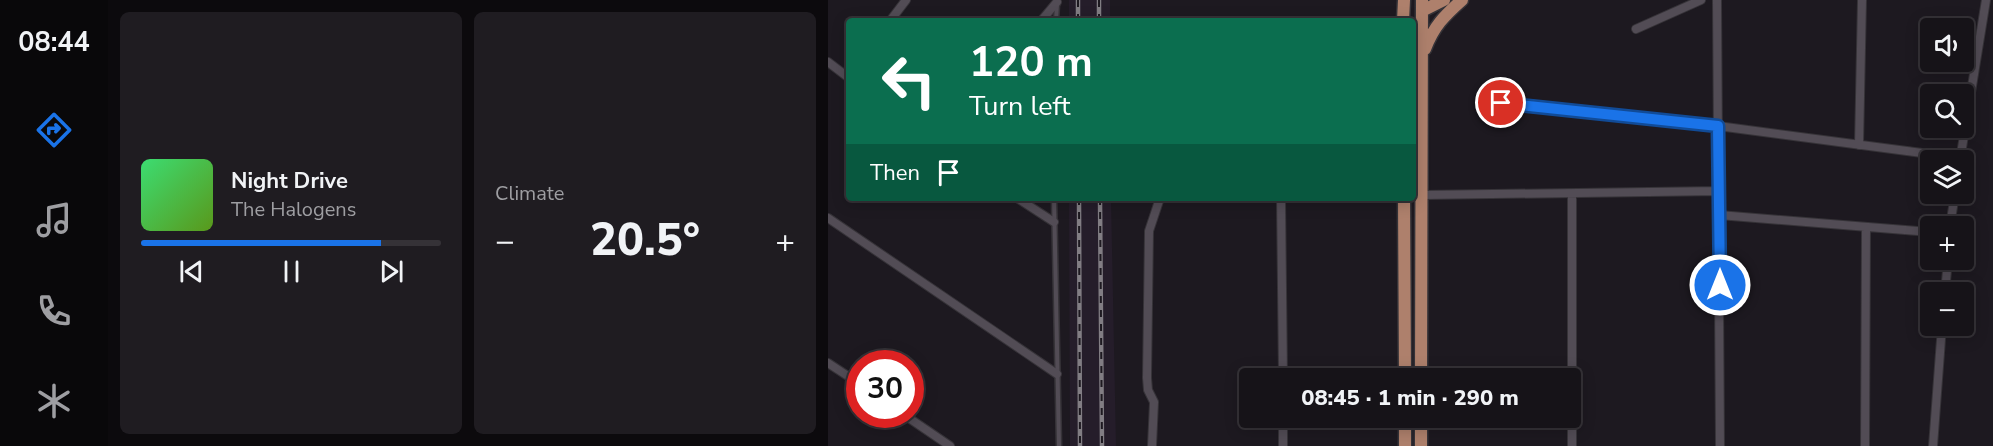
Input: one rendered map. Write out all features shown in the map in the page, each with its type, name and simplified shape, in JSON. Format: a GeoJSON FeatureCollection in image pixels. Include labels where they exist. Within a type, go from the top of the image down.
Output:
{"type":"FeatureCollection","features":[{"type":"Feature","properties":{"kind":"main road"},"geometry":{"type":"LineString","coordinates":[[1403,18],[1404,0]]}},
{"type":"Feature","properties":{"kind":"main road"},"geometry":{"type":"LineString","coordinates":[[1421,368],[1422,5],[1444,0]]}},
{"type":"Feature","properties":{"kind":"main road"},"geometry":{"type":"LineString","coordinates":[[1422,56],[1432,31],[1444,16],[1462,0]]}},
{"type":"Feature","properties":{"kind":"main road"},"geometry":{"type":"LineString","coordinates":[[1404,201],[1405,368]]}},
{"type":"Feature","properties":{"kind":"main road"},"geometry":{"type":"LineString","coordinates":[[1405,428],[1405,446]]}},
{"type":"Feature","properties":{"kind":"main road"},"geometry":{"type":"LineString","coordinates":[[1421,428],[1421,446]]}},
{"type":"Feature","properties":{"kind":"street"},"geometry":{"type":"LineString","coordinates":[[892,18],[906,0]]}},
{"type":"Feature","properties":{"kind":"street"},"geometry":{"type":"LineString","coordinates":[[1636,29],[1701,0]]}},
{"type":"Feature","properties":{"kind":"street"},"geometry":{"type":"LineString","coordinates":[[1717,0],[1720,446]]}},
{"type":"Feature","properties":{"kind":"street"},"geometry":{"type":"LineString","coordinates":[[1859,145],[1862,0]]}},
{"type":"Feature","properties":{"kind":"street"},"geometry":{"type":"LineString","coordinates":[[1961,150],[1986,0]]}},
{"type":"Feature","properties":{"kind":"street"},"geometry":{"type":"LineString","coordinates":[[1043,18],[1057,1]]}},
{"type":"Feature","properties":{"kind":"street"},"geometry":{"type":"LineString","coordinates":[[828,62],[846,76]]}},
{"type":"Feature","properties":{"kind":"street"},"geometry":{"type":"LineString","coordinates":[[1501,103],[1718,126],[1920,153]]}},
{"type":"Feature","properties":{"kind":"street"},"geometry":{"type":"LineString","coordinates":[[1422,195],[1719,191]]}},
{"type":"Feature","properties":{"kind":"street"},"geometry":{"type":"LineString","coordinates":[[1572,194],[1572,446]]}},
{"type":"Feature","properties":{"kind":"street"},"geometry":{"type":"LineString","coordinates":[[1022,201],[1053,222]]}},
{"type":"Feature","properties":{"kind":"street"},"geometry":{"type":"LineString","coordinates":[[1152,446],[1154,402],[1148,390],[1147,378],[1149,231],[1159,201]]}},
{"type":"Feature","properties":{"kind":"street"},"geometry":{"type":"LineString","coordinates":[[1281,201],[1283,368]]}},
{"type":"Feature","properties":{"kind":"street"},"geometry":{"type":"LineString","coordinates":[[1719,215],[1920,231]]}},
{"type":"Feature","properties":{"kind":"street"},"geometry":{"type":"LineString","coordinates":[[828,218],[1057,374]]}},
{"type":"Feature","properties":{"kind":"street"},"geometry":{"type":"LineString","coordinates":[[1865,446],[1866,227]]}},
{"type":"Feature","properties":{"kind":"street"},"geometry":{"type":"LineString","coordinates":[[1933,446],[1941,336]]}},
{"type":"Feature","properties":{"kind":"street"},"geometry":{"type":"LineString","coordinates":[[828,363],[846,375]]}},
{"type":"Feature","properties":{"kind":"street"},"geometry":{"type":"LineString","coordinates":[[924,428],[950,446]]}},
{"type":"Feature","properties":{"kind":"street"},"geometry":{"type":"LineString","coordinates":[[1283,428],[1283,446]]}},
{"type":"Feature","properties":{"kind":"lane"},"geometry":{"type":"LineString","coordinates":[[1056,18],[1057,1]]}},
{"type":"Feature","properties":{"kind":"lane"},"geometry":{"type":"LineString","coordinates":[[1054,201],[1059,446]]}},
{"type":"Feature","properties":{"kind":"shaded area"},"geometry":{"type":"Polygon","coordinates":[[[1069,0],[1110,0],[1110,18],[1069,18],[1069,0]]]}},
{"type":"Feature","properties":{"kind":"shaded area"},"geometry":{"type":"Polygon","coordinates":[[[1069,201],[1111,201],[1116,446],[1070,446],[1069,201]]]}},
{"type":"Feature","properties":{"kind":"railway"},"geometry":{"type":"LineString","coordinates":[[1078,0],[1078,18]]}},
{"type":"Feature","properties":{"kind":"railway"},"geometry":{"type":"LineString","coordinates":[[1099,0],[1099,18]]}},
{"type":"Feature","properties":{"kind":"railway"},"geometry":{"type":"LineString","coordinates":[[1079,201],[1080,446]]}},
{"type":"Feature","properties":{"kind":"railway"},"geometry":{"type":"LineString","coordinates":[[1100,201],[1102,446]]}},
{"type":"Feature","properties":{"kind":"route"},"geometry":{"type":"LineString","coordinates":[[1501,103],[1718,126],[1720,285]]}}]}
